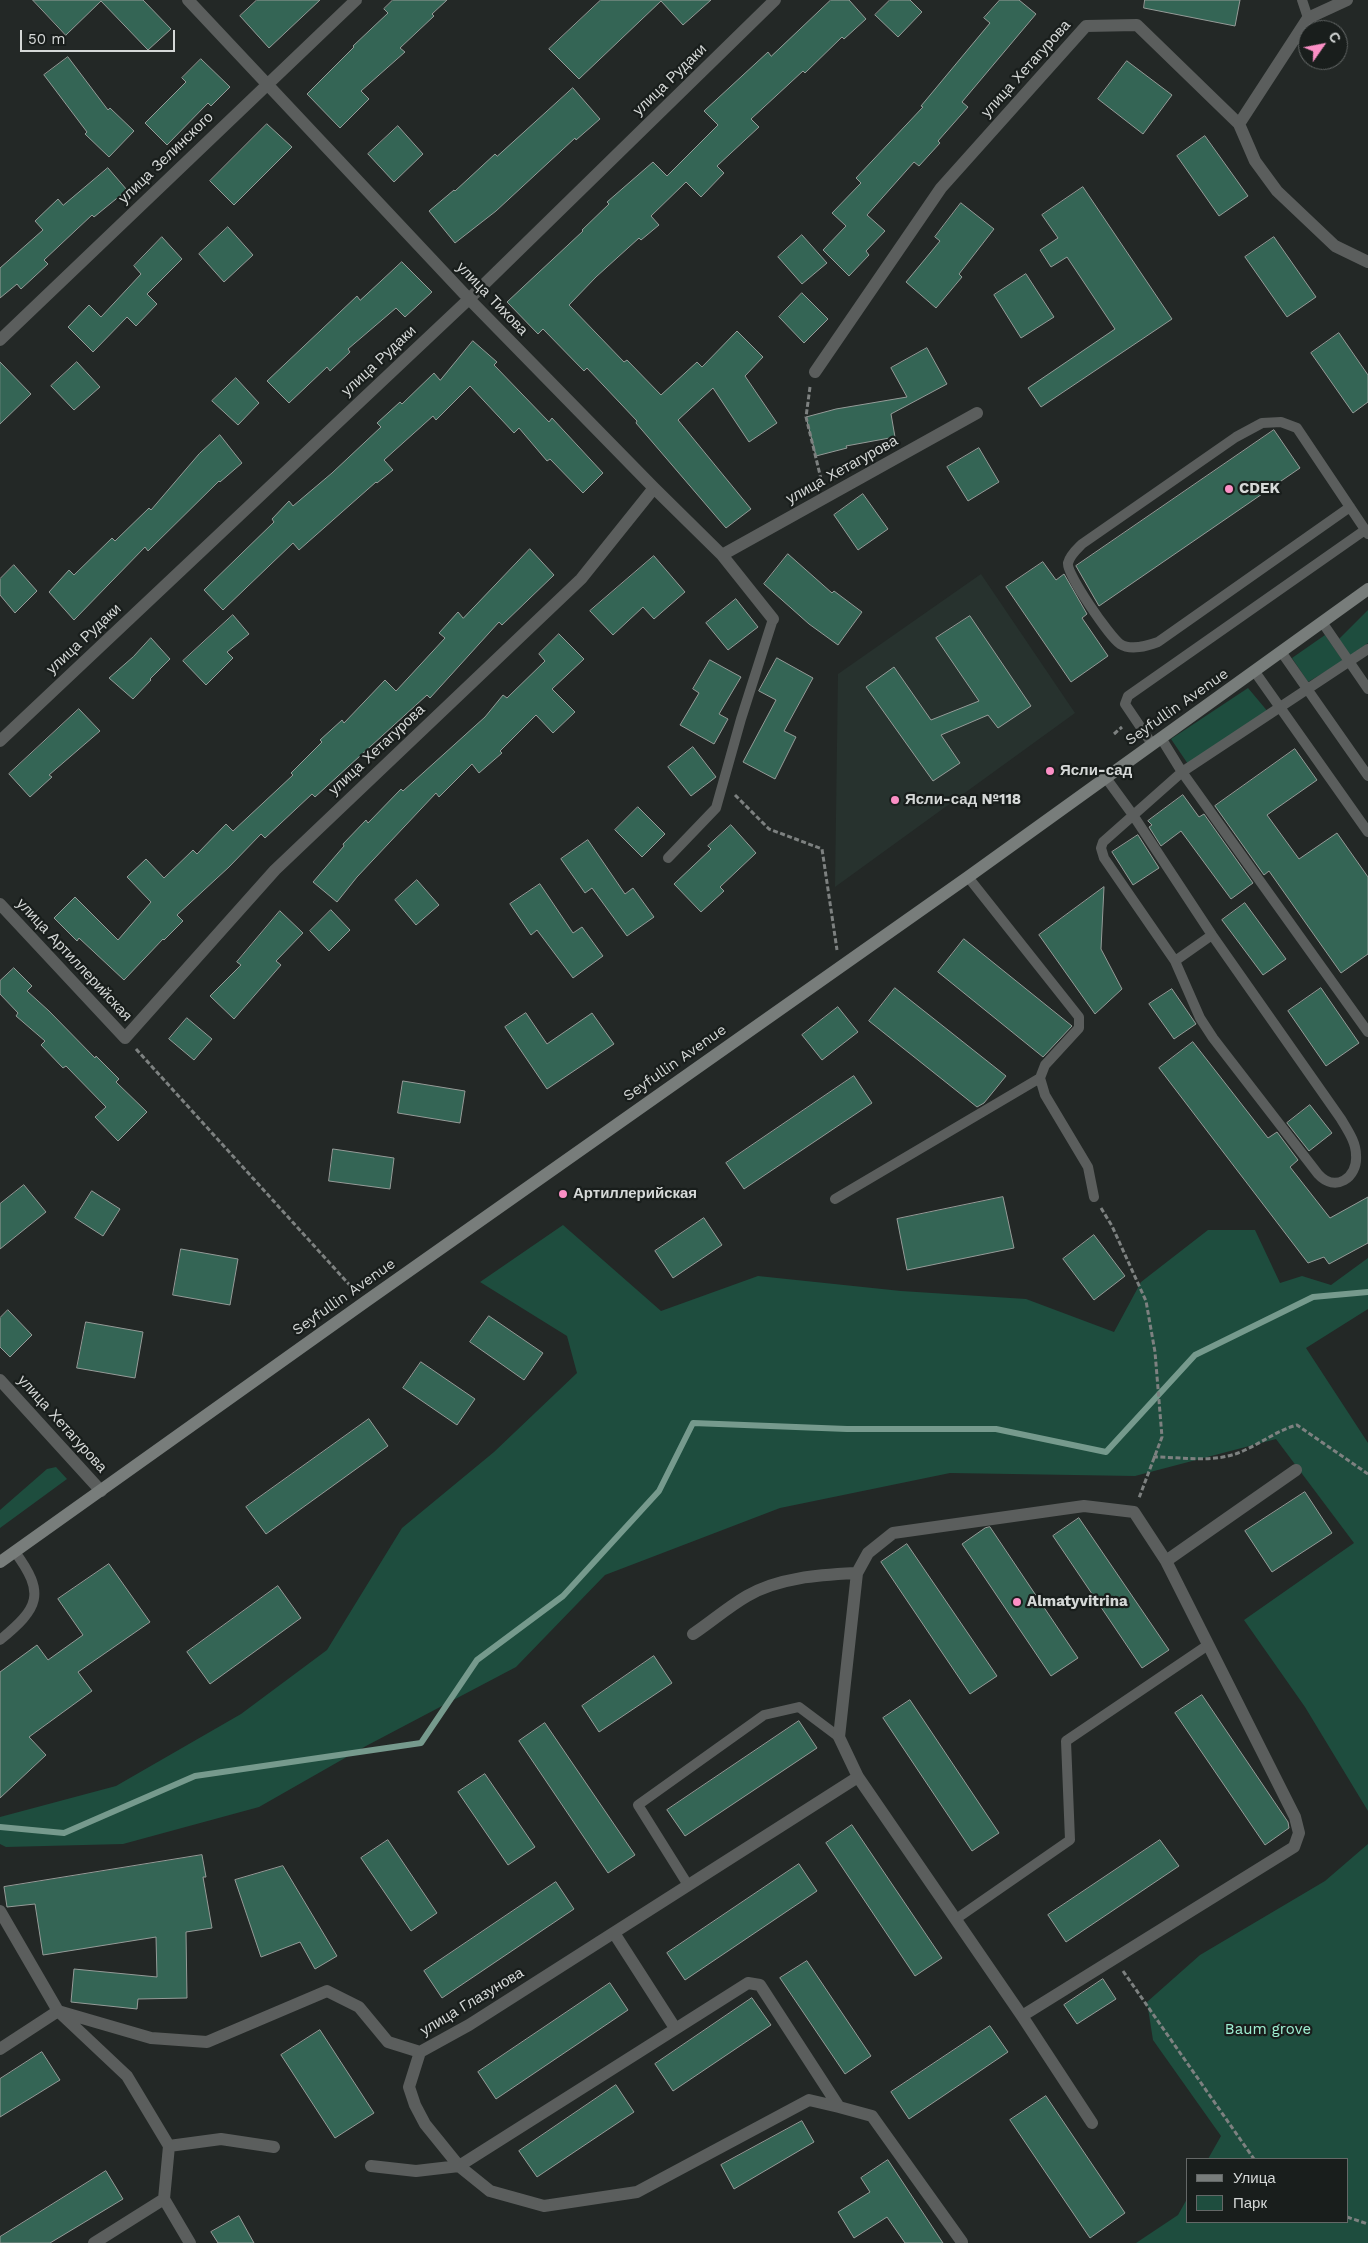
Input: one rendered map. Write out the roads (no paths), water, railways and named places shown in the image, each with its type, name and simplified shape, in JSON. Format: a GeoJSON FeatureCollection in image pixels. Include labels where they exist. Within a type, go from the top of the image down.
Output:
{"type":"FeatureCollection","features":[{"type":"Feature","properties":{"kind":"main road","name":"Seyfullin Avenue"},"geometry":{"type":"LineString","coordinates":[[0,1562],[968,877],[1368,589]]}},
{"type":"Feature","properties":{"kind":"street","name":"улица Тихова"},"geometry":{"type":"LineString","coordinates":[[188,0],[468,299],[654,488],[722,554],[773,619]]}},
{"type":"Feature","properties":{"kind":"street","name":"улица Зелинского"},"geometry":{"type":"LineString","coordinates":[[0,340],[356,0]]}},
{"type":"Feature","properties":{"kind":"street","name":"улица Рудаки"},"geometry":{"type":"LineString","coordinates":[[0,741],[468,299],[775,0]]}},
{"type":"Feature","properties":{"kind":"street"},"geometry":{"type":"LineString","coordinates":[[1239,124],[1308,18],[1347,0]]}},
{"type":"Feature","properties":{"kind":"street","name":"улица Хетагурова"},"geometry":{"type":"LineString","coordinates":[[815,372],[941,188],[1086,26],[1136,25],[1239,124],[1254,161],[1277,191],[1335,246],[1368,262]]}},
{"type":"Feature","properties":{"kind":"street","name":"улица Хетагурова"},"geometry":{"type":"LineString","coordinates":[[722,554],[977,413]]}},
{"type":"Feature","properties":{"kind":"street","name":"улица Хетагурова"},"geometry":{"type":"LineString","coordinates":[[125,1038],[275,870],[581,579],[654,488]]}},
{"type":"Feature","properties":{"kind":"street","name":"улица Артиллерийская"},"geometry":{"type":"LineString","coordinates":[[0,904],[125,1038]]}},
{"type":"Feature","properties":{"kind":"street","name":"улица Хетагурова"},"geometry":{"type":"LineString","coordinates":[[0,1380],[101,1491]]}},
{"type":"Feature","properties":{"kind":"street"},"geometry":{"type":"LineString","coordinates":[[1166,1561],[1296,1470]]}},
{"type":"Feature","properties":{"kind":"street"},"geometry":{"type":"LineString","coordinates":[[1022,2016],[1294,1846],[1299,1833],[1295,1817],[1166,1561],[1134,1512],[1084,1506],[893,1533],[868,1553],[857,1573],[840,1737],[858,1777],[1022,2016],[1092,2123]]}},
{"type":"Feature","properties":{"kind":"street"},"geometry":{"type":"LineString","coordinates":[[693,1634],[748,1595],[776,1584],[812,1576],[857,1573]]}},
{"type":"Feature","properties":{"kind":"street","name":"улица Глазунова"},"geometry":{"type":"LineString","coordinates":[[58,2011],[151,2038],[207,2042],[327,1991],[358,2007],[388,2042],[420,2052],[469,2026],[858,1777]]}},
{"type":"Feature","properties":{"kind":"street"},"geometry":{"type":"LineString","coordinates":[[0,1911],[58,2011],[127,2076],[169,2146],[164,2199],[190,2243]]}},
{"type":"Feature","properties":{"kind":"street"},"geometry":{"type":"LineString","coordinates":[[614,1933],[675,2028]]}},
{"type":"Feature","properties":{"kind":"street"},"geometry":{"type":"LineString","coordinates":[[371,2166],[416,2171],[459,2166],[748,1982],[760,1985],[839,2106]]}},
{"type":"Feature","properties":{"kind":"street"},"geometry":{"type":"LineString","coordinates":[[0,2049],[58,2011]]}},
{"type":"Feature","properties":{"kind":"street"},"geometry":{"type":"LineString","coordinates":[[420,2052],[409,2087],[415,2105],[425,2124],[459,2166],[490,2191],[544,2206],[637,2192],[809,2100],[839,2106],[872,2116],[962,2242]]}},
{"type":"Feature","properties":{"kind":"street"},"geometry":{"type":"LineString","coordinates":[[169,2146],[221,2140],[274,2147]]}},
{"type":"Feature","properties":{"kind":"street"},"geometry":{"type":"LineString","coordinates":[[94,2243],[164,2199]]}},
{"type":"Feature","properties":{"kind":"lane"},"geometry":{"type":"LineString","coordinates":[[1302,0],[1308,18]]}},
{"type":"Feature","properties":{"kind":"lane"},"geometry":{"type":"LineString","coordinates":[[1350,507],[1158,642],[1146,646],[1130,647],[1120,644],[1092,608],[1069,573],[1068,563],[1082,544],[1236,437],[1262,423],[1281,422],[1297,428],[1367,532],[1128,696],[1125,704],[1182,772],[1368,1032]]}},
{"type":"Feature","properties":{"kind":"lane"},"geometry":{"type":"LineString","coordinates":[[668,858],[716,808],[773,619]]}},
{"type":"Feature","properties":{"kind":"lane"},"geometry":{"type":"LineString","coordinates":[[1322,622],[1368,689]]}},
{"type":"Feature","properties":{"kind":"lane"},"geometry":{"type":"LineString","coordinates":[[1282,652],[1368,776]]}},
{"type":"Feature","properties":{"kind":"lane"},"geometry":{"type":"LineString","coordinates":[[1106,778],[1133,815],[1212,936],[1341,1119],[1354,1142],[1356,1164],[1353,1172],[1344,1181],[1334,1184],[1322,1179],[1213,1038],[1200,1018],[1175,961],[1102,853],[1103,842],[1133,815],[1182,772],[1307,688],[1366,653]]}},
{"type":"Feature","properties":{"kind":"lane"},"geometry":{"type":"LineString","coordinates":[[1255,672],[1368,832]]}},
{"type":"Feature","properties":{"kind":"lane"},"geometry":{"type":"LineString","coordinates":[[968,877],[1079,1017],[1079,1028],[1045,1065],[1040,1078],[1045,1094],[1088,1167],[1094,1197]]}},
{"type":"Feature","properties":{"kind":"lane"},"geometry":{"type":"LineString","coordinates":[[1175,961],[1212,936]]}},
{"type":"Feature","properties":{"kind":"lane"},"geometry":{"type":"LineString","coordinates":[[835,1199],[1040,1078]]}},
{"type":"Feature","properties":{"kind":"lane"},"geometry":{"type":"LineString","coordinates":[[0,1640],[24,1618],[35,1598],[36,1587],[15,1552]]}},
{"type":"Feature","properties":{"kind":"lane"},"geometry":{"type":"LineString","coordinates":[[956,1919],[1070,1840],[1066,1741],[1208,1645]]}},
{"type":"Feature","properties":{"kind":"lane"},"geometry":{"type":"LineString","coordinates":[[688,1886],[638,1805],[764,1715],[799,1707],[840,1737]]}},
{"type":"Feature","properties":{"kind":"waterway"},"geometry":{"type":"LineString","coordinates":[[0,1827],[64,1833],[195,1776],[421,1743],[477,1660],[563,1596],[659,1491],[693,1423],[847,1429],[996,1429],[1106,1452],[1195,1355],[1313,1297],[1368,1292]]}},
{"type":"Feature","properties":{"kind":"place","name":"CDEK"},"geometry":{"type":"Point","coordinates":[1229,489]}},
{"type":"Feature","properties":{"kind":"place","name":"Ясли-сад"},"geometry":{"type":"Point","coordinates":[1050,771]}},
{"type":"Feature","properties":{"kind":"place","name":"Ясли-сад №118"},"geometry":{"type":"Point","coordinates":[895,800]}},
{"type":"Feature","properties":{"kind":"place","name":"Артиллерийская"},"geometry":{"type":"Point","coordinates":[563,1194]}},
{"type":"Feature","properties":{"kind":"place","name":"Almatyvitrina"},"geometry":{"type":"Point","coordinates":[1017,1602]}},
{"type":"Feature","properties":{"kind":"park label","name":"Baum grove"},"geometry":{"type":"Point","coordinates":[1268,2030]}}]}
